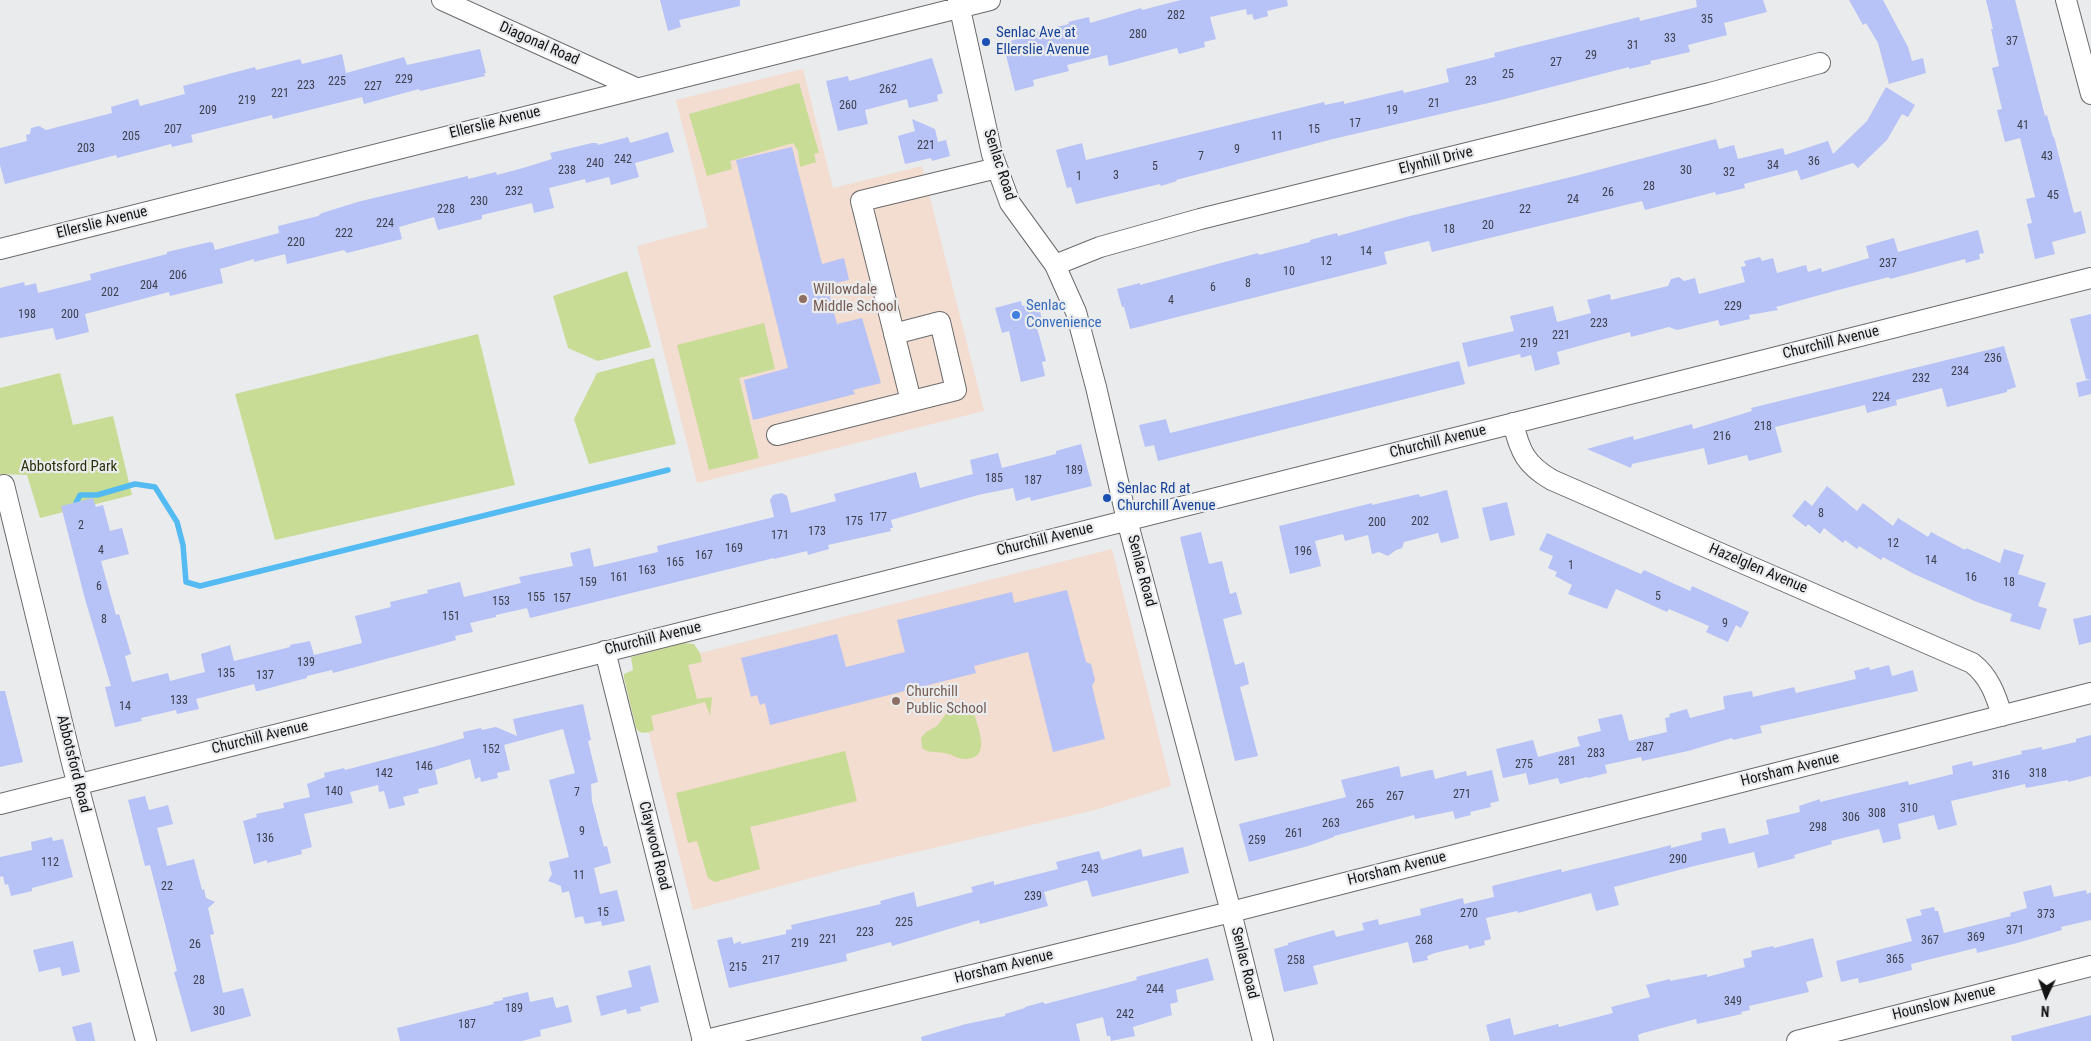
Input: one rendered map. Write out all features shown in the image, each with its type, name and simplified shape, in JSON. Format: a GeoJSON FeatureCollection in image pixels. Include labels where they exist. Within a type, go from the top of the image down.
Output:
{"type":"FeatureCollection","features":[{"type":"Feature","properties":{"kind":"street","name":"Diagonal Road"},"geometry":{"type":"LineString","coordinates":[[442,0],[636,88]]}},
{"type":"Feature","properties":{"kind":"street","name":"Ellerslie Avenue"},"geometry":{"type":"LineString","coordinates":[[0,249],[959,4],[990,0]]}},
{"type":"Feature","properties":{"kind":"street"},"geometry":{"type":"LineString","coordinates":[[2066,0],[2091,94]]}},
{"type":"Feature","properties":{"kind":"street","name":"Senlac Road"},"geometry":{"type":"LineString","coordinates":[[959,4],[992,154],[1010,203],[1055,265],[1076,312],[1096,387],[1127,520],[1231,912],[1263,1041]]}},
{"type":"Feature","properties":{"kind":"street","name":"Elynhill Drive"},"geometry":{"type":"LineString","coordinates":[[1055,265],[1100,247],[1200,220],[1710,93],[1820,63]]}},
{"type":"Feature","properties":{"kind":"street"},"geometry":{"type":"LineString","coordinates":[[912,401],[861,201],[997,168]]}},
{"type":"Feature","properties":{"kind":"street","name":"Churchill Avenue"},"geometry":{"type":"LineString","coordinates":[[0,804],[2091,278]]}},
{"type":"Feature","properties":{"kind":"street"},"geometry":{"type":"LineString","coordinates":[[777,435],[956,390],[940,322],[894,334]]}},
{"type":"Feature","properties":{"kind":"street","name":"Hazelglen Avenue"},"geometry":{"type":"LineString","coordinates":[[1513,423],[1518,445],[1526,459],[1539,472],[1552,480],[1972,663],[1981,671],[1992,687],[2002,716]]}},
{"type":"Feature","properties":{"kind":"street","name":"Abbotsford Road"},"geometry":{"type":"LineString","coordinates":[[4,485],[78,784],[146,1041]]}},
{"type":"Feature","properties":{"kind":"street","name":"Claywood Road"},"geometry":{"type":"LineString","coordinates":[[605,651],[702,1041]]}},
{"type":"Feature","properties":{"kind":"street","name":"Horsham Avenue"},"geometry":{"type":"LineString","coordinates":[[702,1041],[1231,912],[2091,693]]}},
{"type":"Feature","properties":{"kind":"street","name":"Hounslow Avenue"},"geometry":{"type":"LineString","coordinates":[[1797,1041],[1820,1038],[2091,966]]}},
{"type":"Feature","properties":{"kind":"shaded area","name":"Willowdale Middle School"},"geometry":{"type":"Polygon","coordinates":[[[803,69],[833,188],[922,166],[984,411],[697,483],[637,246],[708,227],[676,100],[803,69]]]}},
{"type":"Feature","properties":{"kind":"shaded area","name":"Churchill Public School"},"geometry":{"type":"Polygon","coordinates":[[[1112,549],[1171,786],[1095,810],[844,869],[693,910],[633,670],[1112,549]]]}},
{"type":"Feature","properties":{"kind":"green space"},"geometry":{"type":"Polygon","coordinates":[[[799,83],[819,153],[814,154],[816,162],[800,167],[798,151],[793,143],[730,161],[732,169],[707,176],[689,114],[799,83]]]}},
{"type":"Feature","properties":{"kind":"green space"},"geometry":{"type":"Polygon","coordinates":[[[627,271],[651,347],[598,361],[568,348],[553,296],[627,271]]]}},
{"type":"Feature","properties":{"kind":"green space"},"geometry":{"type":"Polygon","coordinates":[[[764,323],[775,369],[739,378],[759,458],[709,470],[677,345],[764,323]]]}},
{"type":"Feature","properties":{"kind":"green space"},"geometry":{"type":"Polygon","coordinates":[[[478,334],[515,485],[275,540],[235,394],[478,334]]]}},
{"type":"Feature","properties":{"kind":"green space"},"geometry":{"type":"Polygon","coordinates":[[[654,358],[676,444],[589,464],[574,419],[597,373],[654,358]]]}},
{"type":"Feature","properties":{"kind":"green space","name":"Abbotsford Park"},"geometry":{"type":"Polygon","coordinates":[[[60,373],[73,425],[113,416],[132,495],[40,518],[27,475],[0,474],[0,388],[60,373]]]}},
{"type":"Feature","properties":{"kind":"green space"},"geometry":{"type":"Polygon","coordinates":[[[684,643],[694,644],[700,653],[702,662],[688,665],[697,699],[712,697],[710,716],[705,702],[651,716],[654,730],[647,733],[640,732],[636,728],[624,678],[624,674],[633,670],[631,657],[684,643]]]}},
{"type":"Feature","properties":{"kind":"green space"},"geometry":{"type":"Polygon","coordinates":[[[971,710],[974,713],[981,742],[981,749],[978,754],[972,758],[963,759],[927,751],[922,748],[921,738],[926,732],[937,726],[948,711],[971,710]]]}},
{"type":"Feature","properties":{"kind":"green space"},"geometry":{"type":"Polygon","coordinates":[[[845,751],[857,801],[750,827],[760,869],[715,882],[708,878],[697,841],[688,843],[676,793],[845,751]]]}},
{"type":"Feature","properties":{"kind":"building"},"geometry":{"type":"Polygon","coordinates":[[[660,0],[740,0],[740,6],[679,20],[681,27],[668,31],[660,0]]]}},
{"type":"Feature","properties":{"kind":"building"},"geometry":{"type":"Polygon","coordinates":[[[1181,0],[1287,0],[1288,6],[1267,11],[1268,16],[1254,20],[1252,14],[1247,15],[1246,9],[1210,17],[1216,39],[1204,42],[1205,47],[1179,54],[1177,48],[1109,66],[1107,55],[1067,65],[1069,71],[1033,80],[1034,86],[1015,91],[1003,43],[1029,36],[1028,34],[1069,24],[1068,22],[1089,17],[1090,23],[1141,8],[1142,10],[1181,0]]]}},
{"type":"Feature","properties":{"kind":"building"},"geometry":{"type":"Polygon","coordinates":[[[1696,0],[1763,0],[1767,12],[1724,23],[1727,35],[1688,45],[1690,52],[1650,61],[1651,64],[1629,69],[1629,67],[1497,101],[1333,139],[1176,180],[1161,186],[1160,184],[1076,204],[1071,187],[1067,188],[1056,150],[1082,143],[1086,160],[1324,102],[1325,105],[1344,101],[1344,104],[1403,90],[1404,93],[1449,82],[1446,69],[1495,57],[1494,53],[1639,17],[1640,21],[1697,7],[1696,0]]]}},
{"type":"Feature","properties":{"kind":"building"},"geometry":{"type":"Polygon","coordinates":[[[1849,0],[1883,0],[1908,47],[1912,61],[1923,58],[1926,73],[1889,84],[1878,43],[1866,23],[1863,25],[1849,0]]]}},
{"type":"Feature","properties":{"kind":"building"},"geometry":{"type":"Polygon","coordinates":[[[1986,0],[2015,0],[2045,116],[2047,115],[2054,137],[2074,213],[2081,211],[2086,233],[2052,242],[2055,254],[2035,259],[2027,224],[2032,223],[2026,199],[2035,197],[2020,138],[2005,142],[1997,110],[2002,109],[1992,68],[1999,66],[1986,0]]]}},
{"type":"Feature","properties":{"kind":"building"},"geometry":{"type":"Polygon","coordinates":[[[480,49],[486,73],[484,73],[485,76],[420,91],[419,89],[364,104],[362,97],[273,119],[272,115],[191,135],[193,142],[172,147],[171,144],[117,158],[116,155],[5,184],[0,165],[0,148],[27,141],[26,135],[30,134],[31,128],[39,126],[46,130],[112,113],[111,107],[138,99],[140,106],[185,94],[183,86],[255,67],[256,70],[300,59],[302,64],[342,54],[346,73],[404,57],[407,65],[480,49]]]}},
{"type":"Feature","properties":{"kind":"building"},"geometry":{"type":"Polygon","coordinates":[[[932,58],[943,93],[937,95],[938,101],[909,108],[907,99],[865,110],[868,124],[838,131],[826,81],[848,76],[849,81],[932,58]]]}},
{"type":"Feature","properties":{"kind":"building"},"geometry":{"type":"Polygon","coordinates":[[[1886,87],[1915,105],[1908,117],[1902,114],[1887,140],[1858,168],[1853,163],[1801,180],[1797,170],[1744,184],[1745,188],[1716,195],[1715,192],[1645,210],[1642,201],[1432,252],[1429,241],[1384,252],[1387,264],[1130,329],[1117,289],[1140,283],[1140,285],[1258,253],[1259,255],[1337,233],[1338,236],[1406,217],[1716,139],[1719,149],[1734,145],[1738,159],[1783,148],[1785,155],[1828,141],[1833,154],[1867,121],[1886,87]]]}},
{"type":"Feature","properties":{"kind":"building"},"geometry":{"type":"Polygon","coordinates":[[[912,119],[935,129],[938,142],[946,140],[950,156],[932,161],[931,158],[905,164],[898,136],[915,131],[912,119]]]}},
{"type":"Feature","properties":{"kind":"building"},"geometry":{"type":"Polygon","coordinates":[[[668,132],[674,152],[635,163],[639,177],[611,185],[609,177],[586,183],[585,179],[549,188],[554,208],[534,213],[532,203],[482,215],[482,219],[438,230],[434,217],[399,227],[402,239],[347,253],[344,250],[287,264],[285,254],[254,262],[254,259],[220,269],[223,283],[170,296],[169,292],[85,314],[89,332],[56,340],[53,328],[0,338],[0,288],[24,282],[25,286],[36,283],[38,293],[91,280],[90,274],[167,254],[167,252],[210,242],[213,243],[215,250],[279,233],[278,226],[318,216],[322,213],[361,201],[468,176],[468,179],[496,172],[497,175],[552,159],[550,153],[592,143],[597,143],[598,145],[628,137],[630,143],[668,132]]]}},
{"type":"Feature","properties":{"kind":"building"},"geometry":{"type":"Polygon","coordinates":[[[792,147],[822,264],[844,258],[849,280],[827,285],[837,324],[862,318],[881,383],[853,390],[855,394],[753,420],[744,380],[788,368],[736,160],[792,147]]]}},
{"type":"Feature","properties":{"kind":"building"},"geometry":{"type":"Polygon","coordinates":[[[1978,230],[1984,253],[1979,254],[1980,259],[1966,263],[1965,259],[1890,279],[1889,277],[1838,290],[1776,307],[1778,310],[1749,315],[1750,319],[1720,326],[1718,320],[1677,330],[1669,327],[1631,337],[1630,332],[1557,352],[1560,364],[1535,371],[1531,355],[1521,358],[1520,354],[1468,367],[1462,343],[1514,331],[1510,316],[1553,306],[1557,322],[1591,313],[1587,300],[1610,294],[1611,300],[1668,286],[1671,279],[1679,277],[1684,281],[1695,278],[1699,294],[1745,282],[1741,267],[1746,266],[1744,261],[1760,257],[1762,261],[1773,258],[1777,273],[1806,265],[1808,272],[1821,268],[1822,272],[1869,258],[1866,246],[1894,238],[1898,252],[1978,230]]]}},
{"type":"Feature","properties":{"kind":"building"},"geometry":{"type":"Polygon","coordinates":[[[1021,301],[1022,306],[1037,302],[1043,322],[1036,324],[1046,361],[1042,362],[1045,376],[1021,382],[1009,331],[1002,333],[995,308],[1021,301]]]}},
{"type":"Feature","properties":{"kind":"building"},"geometry":{"type":"Polygon","coordinates":[[[2091,314],[2091,379],[2086,379],[2070,319],[2091,314]]]}},
{"type":"Feature","properties":{"kind":"building"},"geometry":{"type":"Polygon","coordinates":[[[2004,346],[2016,387],[2007,390],[2007,392],[1947,407],[1942,388],[1896,400],[1897,405],[1867,413],[1865,405],[1775,427],[1782,452],[1749,461],[1747,455],[1708,465],[1704,448],[1632,464],[1631,468],[1587,449],[1633,436],[1634,440],[1692,424],[1693,429],[1752,411],[1751,408],[2004,346]]]}},
{"type":"Feature","properties":{"kind":"building"},"geometry":{"type":"Polygon","coordinates":[[[1459,361],[1465,384],[1158,461],[1154,445],[1145,447],[1139,425],[1166,419],[1170,433],[1459,361]]]}},
{"type":"Feature","properties":{"kind":"building"},"geometry":{"type":"Polygon","coordinates":[[[2091,379],[2091,394],[2079,397],[2076,383],[2091,379]]]}},
{"type":"Feature","properties":{"kind":"building"},"geometry":{"type":"Polygon","coordinates":[[[1081,444],[1092,486],[1031,501],[1030,497],[1016,501],[1013,488],[978,495],[891,520],[893,528],[890,528],[891,531],[828,545],[829,549],[808,555],[807,551],[774,558],[530,618],[527,608],[496,615],[496,617],[470,623],[473,632],[455,636],[456,640],[333,673],[332,670],[307,676],[307,678],[258,691],[256,691],[254,684],[196,699],[199,709],[177,714],[176,710],[141,718],[142,721],[115,727],[105,687],[111,686],[85,599],[61,506],[93,498],[96,507],[103,505],[110,531],[122,528],[129,554],[101,561],[116,615],[119,614],[131,654],[125,656],[132,682],[168,673],[170,681],[205,672],[201,654],[230,645],[234,661],[310,641],[314,655],[362,643],[355,616],[391,607],[390,602],[428,593],[427,590],[460,582],[464,597],[521,583],[519,577],[573,566],[570,553],[590,548],[594,567],[658,552],[657,546],[774,517],[770,500],[773,495],[782,493],[787,496],[791,513],[836,501],[834,494],[916,472],[920,488],[973,474],[970,460],[998,453],[1002,468],[1056,454],[1056,451],[1081,444]]]}},
{"type":"Feature","properties":{"kind":"building"},"geometry":{"type":"Polygon","coordinates":[[[1827,486],[1857,511],[1863,503],[1893,526],[1898,518],[1928,537],[1931,532],[1965,550],[1966,548],[2000,563],[2004,549],[2024,555],[2018,574],[2046,583],[2038,606],[2047,609],[2040,630],[2010,621],[2012,614],[1977,602],[1914,574],[1883,557],[1881,560],[1859,546],[1857,549],[1845,540],[1843,543],[1824,528],[1820,534],[1808,524],[1806,527],[1792,516],[1805,500],[1812,506],[1827,486]]]}},
{"type":"Feature","properties":{"kind":"building"},"geometry":{"type":"Polygon","coordinates":[[[1447,490],[1459,538],[1441,543],[1438,533],[1404,542],[1402,548],[1388,556],[1379,552],[1372,554],[1368,535],[1345,541],[1343,534],[1315,541],[1321,566],[1290,574],[1279,526],[1372,503],[1372,505],[1419,494],[1420,497],[1447,490]]]}},
{"type":"Feature","properties":{"kind":"building"},"geometry":{"type":"Polygon","coordinates":[[[1507,502],[1515,535],[1490,541],[1482,508],[1507,502]]]}},
{"type":"Feature","properties":{"kind":"building"},"geometry":{"type":"Polygon","coordinates":[[[1201,532],[1209,564],[1222,561],[1230,594],[1236,592],[1242,614],[1223,619],[1235,665],[1244,662],[1249,684],[1240,687],[1258,756],[1235,761],[1180,537],[1201,532]]]}},
{"type":"Feature","properties":{"kind":"building"},"geometry":{"type":"Polygon","coordinates":[[[1547,533],[1641,574],[1644,570],[1690,591],[1692,586],[1749,612],[1741,628],[1736,625],[1728,642],[1706,632],[1709,626],[1669,609],[1667,612],[1616,589],[1607,609],[1568,594],[1572,585],[1555,576],[1557,572],[1548,568],[1553,556],[1539,550],[1547,533]]]}},
{"type":"Feature","properties":{"kind":"building"},"geometry":{"type":"Polygon","coordinates":[[[1067,590],[1086,662],[1091,664],[1095,680],[1092,686],[1105,739],[1053,752],[1028,652],[974,666],[976,673],[770,725],[765,703],[760,705],[757,695],[751,697],[741,658],[837,634],[846,667],[905,652],[897,620],[1012,592],[1014,603],[1067,590]]]}},
{"type":"Feature","properties":{"kind":"building"},"geometry":{"type":"Polygon","coordinates":[[[2091,615],[2091,642],[2079,645],[2073,619],[2091,615]]]}},
{"type":"Feature","properties":{"kind":"building"},"geometry":{"type":"Polygon","coordinates":[[[1889,665],[1892,676],[1913,670],[1918,691],[1760,726],[1762,733],[1733,740],[1732,738],[1688,751],[1642,761],[1641,757],[1605,765],[1607,773],[1560,784],[1558,778],[1529,785],[1526,773],[1503,778],[1496,749],[1533,740],[1538,757],[1580,746],[1577,737],[1601,731],[1598,719],[1622,714],[1629,741],[1667,732],[1665,718],[1670,717],[1669,714],[1687,709],[1690,718],[1725,709],[1724,696],[1752,691],[1753,697],[1794,687],[1796,693],[1856,679],[1854,671],[1869,667],[1870,670],[1889,665]]]}},
{"type":"Feature","properties":{"kind":"building"},"geometry":{"type":"Polygon","coordinates":[[[0,691],[5,691],[23,762],[0,767],[0,691]]]}},
{"type":"Feature","properties":{"kind":"building"},"geometry":{"type":"Polygon","coordinates":[[[583,704],[591,740],[588,741],[598,782],[591,784],[592,801],[604,847],[607,846],[611,863],[594,868],[600,894],[617,890],[625,921],[602,926],[601,921],[585,924],[583,916],[575,918],[569,891],[562,893],[561,886],[548,881],[552,874],[549,862],[569,857],[549,780],[575,773],[563,729],[504,745],[510,770],[497,773],[498,778],[481,782],[480,777],[475,779],[470,759],[435,770],[438,784],[418,789],[419,793],[403,797],[405,805],[389,809],[384,791],[379,792],[378,785],[350,792],[353,803],[304,814],[312,847],[301,850],[302,854],[267,863],[267,860],[254,864],[243,821],[257,817],[256,814],[284,808],[283,803],[310,797],[307,784],[325,777],[324,773],[344,768],[345,770],[437,746],[464,738],[463,732],[481,728],[482,730],[496,727],[517,736],[513,719],[583,704]]]}},
{"type":"Feature","properties":{"kind":"building"},"geometry":{"type":"Polygon","coordinates":[[[2091,735],[2091,776],[2068,782],[2068,780],[2026,788],[2025,784],[1951,801],[1957,825],[1938,830],[1934,815],[1898,824],[1901,839],[1883,843],[1879,829],[1831,841],[1832,844],[1794,855],[1795,858],[1758,868],[1754,852],[1694,866],[1614,887],[1619,905],[1596,911],[1591,893],[1518,913],[1517,911],[1486,918],[1491,939],[1484,941],[1485,945],[1469,949],[1468,945],[1435,953],[1427,956],[1428,960],[1413,963],[1408,942],[1313,966],[1318,984],[1284,992],[1274,949],[1288,945],[1288,943],[1334,930],[1336,937],[1364,930],[1362,923],[1378,919],[1379,925],[1421,915],[1420,909],[1463,898],[1464,904],[1494,897],[1492,886],[1561,869],[1562,872],[1671,845],[1671,848],[1702,840],[1701,833],[1718,829],[1725,828],[1729,844],[1769,834],[1766,820],[1800,812],[1799,806],[1820,799],[1820,802],[1908,781],[1909,785],[1953,774],[1952,766],[1972,761],[1973,766],[2022,754],[2021,751],[2042,747],[2042,750],[2076,742],[2076,739],[2091,735]]]}},
{"type":"Feature","properties":{"kind":"building"},"geometry":{"type":"Polygon","coordinates":[[[1399,766],[1401,777],[1433,770],[1435,779],[1466,771],[1467,776],[1492,770],[1499,801],[1490,803],[1491,807],[1470,812],[1471,815],[1455,819],[1453,811],[1415,819],[1414,815],[1334,836],[1308,846],[1249,862],[1239,824],[1346,797],[1341,780],[1399,766]]]}},
{"type":"Feature","properties":{"kind":"building"},"geometry":{"type":"Polygon","coordinates":[[[145,796],[149,810],[168,805],[173,824],[157,828],[167,866],[194,859],[202,890],[204,889],[206,898],[215,902],[208,908],[214,934],[210,935],[223,993],[243,988],[251,1016],[191,1032],[174,972],[177,971],[150,865],[145,866],[128,800],[145,796]]]}},
{"type":"Feature","properties":{"kind":"building"},"geometry":{"type":"Polygon","coordinates":[[[52,837],[53,841],[63,839],[73,877],[11,896],[8,884],[5,885],[3,876],[0,877],[0,857],[32,850],[31,842],[52,837]]]}},
{"type":"Feature","properties":{"kind":"building"},"geometry":{"type":"Polygon","coordinates":[[[1183,847],[1189,873],[1092,897],[1087,880],[1044,892],[1048,906],[980,924],[979,920],[892,946],[891,942],[846,954],[847,961],[729,988],[717,940],[732,937],[734,944],[741,941],[741,944],[786,934],[786,930],[792,929],[791,925],[881,904],[880,901],[914,892],[917,907],[973,892],[971,887],[994,881],[994,885],[1058,869],[1056,862],[1099,851],[1102,860],[1141,849],[1143,857],[1183,847]]]}},
{"type":"Feature","properties":{"kind":"building"},"geometry":{"type":"Polygon","coordinates":[[[2051,885],[2054,897],[2086,890],[2087,894],[2091,892],[2091,920],[2061,927],[2062,930],[1977,953],[1976,948],[1911,964],[1912,970],[1873,980],[1859,983],[1858,978],[1841,982],[1836,961],[1912,941],[1906,919],[1922,915],[1920,910],[1934,907],[1935,911],[1938,911],[1944,933],[2011,916],[2010,913],[2027,908],[2023,892],[2051,885]]]}},
{"type":"Feature","properties":{"kind":"building"},"geometry":{"type":"Polygon","coordinates":[[[1813,938],[1823,977],[1806,982],[1809,992],[1749,1006],[1750,1010],[1741,1012],[1742,1014],[1697,1024],[1696,1019],[1643,1033],[1638,1035],[1639,1041],[1490,1041],[1486,1025],[1510,1018],[1514,1035],[1558,1024],[1559,1027],[1613,1013],[1611,1007],[1650,997],[1646,985],[1670,979],[1670,981],[1707,974],[1707,977],[1745,967],[1743,959],[1752,957],[1751,951],[1773,946],[1774,948],[1813,938]]]}},
{"type":"Feature","properties":{"kind":"building"},"geometry":{"type":"Polygon","coordinates":[[[73,941],[80,972],[62,976],[60,967],[39,972],[33,950],[73,941]]]}},
{"type":"Feature","properties":{"kind":"building"},"geometry":{"type":"Polygon","coordinates":[[[1208,958],[1214,980],[1176,990],[1178,1002],[1170,1004],[1172,1015],[1133,1027],[1135,1036],[1111,1041],[1110,1036],[1107,1036],[1103,1017],[1076,1024],[1080,1041],[922,1041],[921,1037],[966,1024],[1005,1016],[1005,1014],[1043,1002],[1045,1004],[1137,980],[1136,977],[1208,958]]]}},
{"type":"Feature","properties":{"kind":"building"},"geometry":{"type":"Polygon","coordinates":[[[650,965],[659,1002],[640,1007],[641,1011],[627,1014],[626,1009],[601,1016],[596,996],[632,987],[628,971],[650,965]]]}},
{"type":"Feature","properties":{"kind":"building"},"geometry":{"type":"Polygon","coordinates":[[[528,992],[530,1002],[553,997],[556,1008],[568,1005],[572,1022],[540,1030],[541,1036],[522,1041],[400,1041],[397,1028],[494,1004],[493,1002],[503,1000],[502,998],[528,992]]]}},
{"type":"Feature","properties":{"kind":"building"},"geometry":{"type":"Polygon","coordinates":[[[2091,1015],[2091,1041],[2012,1041],[2011,1036],[2091,1015]]]}},
{"type":"Feature","properties":{"kind":"building"},"geometry":{"type":"Polygon","coordinates":[[[91,1022],[95,1041],[76,1041],[72,1027],[91,1022]]]}},
{"type":"Feature","properties":{"kind":"waterway"},"geometry":{"type":"LineString","coordinates":[[76,503],[80,495],[97,495],[135,484],[155,487],[177,522],[183,545],[186,582],[200,586],[668,470]]}},
{"type":"Feature","properties":{"kind":"place","name":"Senlac Ave at Ellerslie Avenue"},"geometry":{"type":"Point","coordinates":[986,42]}},
{"type":"Feature","properties":{"kind":"place","name":"Willowdale Middle School"},"geometry":{"type":"Point","coordinates":[803,299]}},
{"type":"Feature","properties":{"kind":"place","name":"Senlac Convenience"},"geometry":{"type":"Point","coordinates":[1016,315]}},
{"type":"Feature","properties":{"kind":"place","name":"Senlac Rd at Churchill Avenue"},"geometry":{"type":"Point","coordinates":[1107,498]}},
{"type":"Feature","properties":{"kind":"place","name":"Churchill Public School"},"geometry":{"type":"Point","coordinates":[896,701]}}]}
